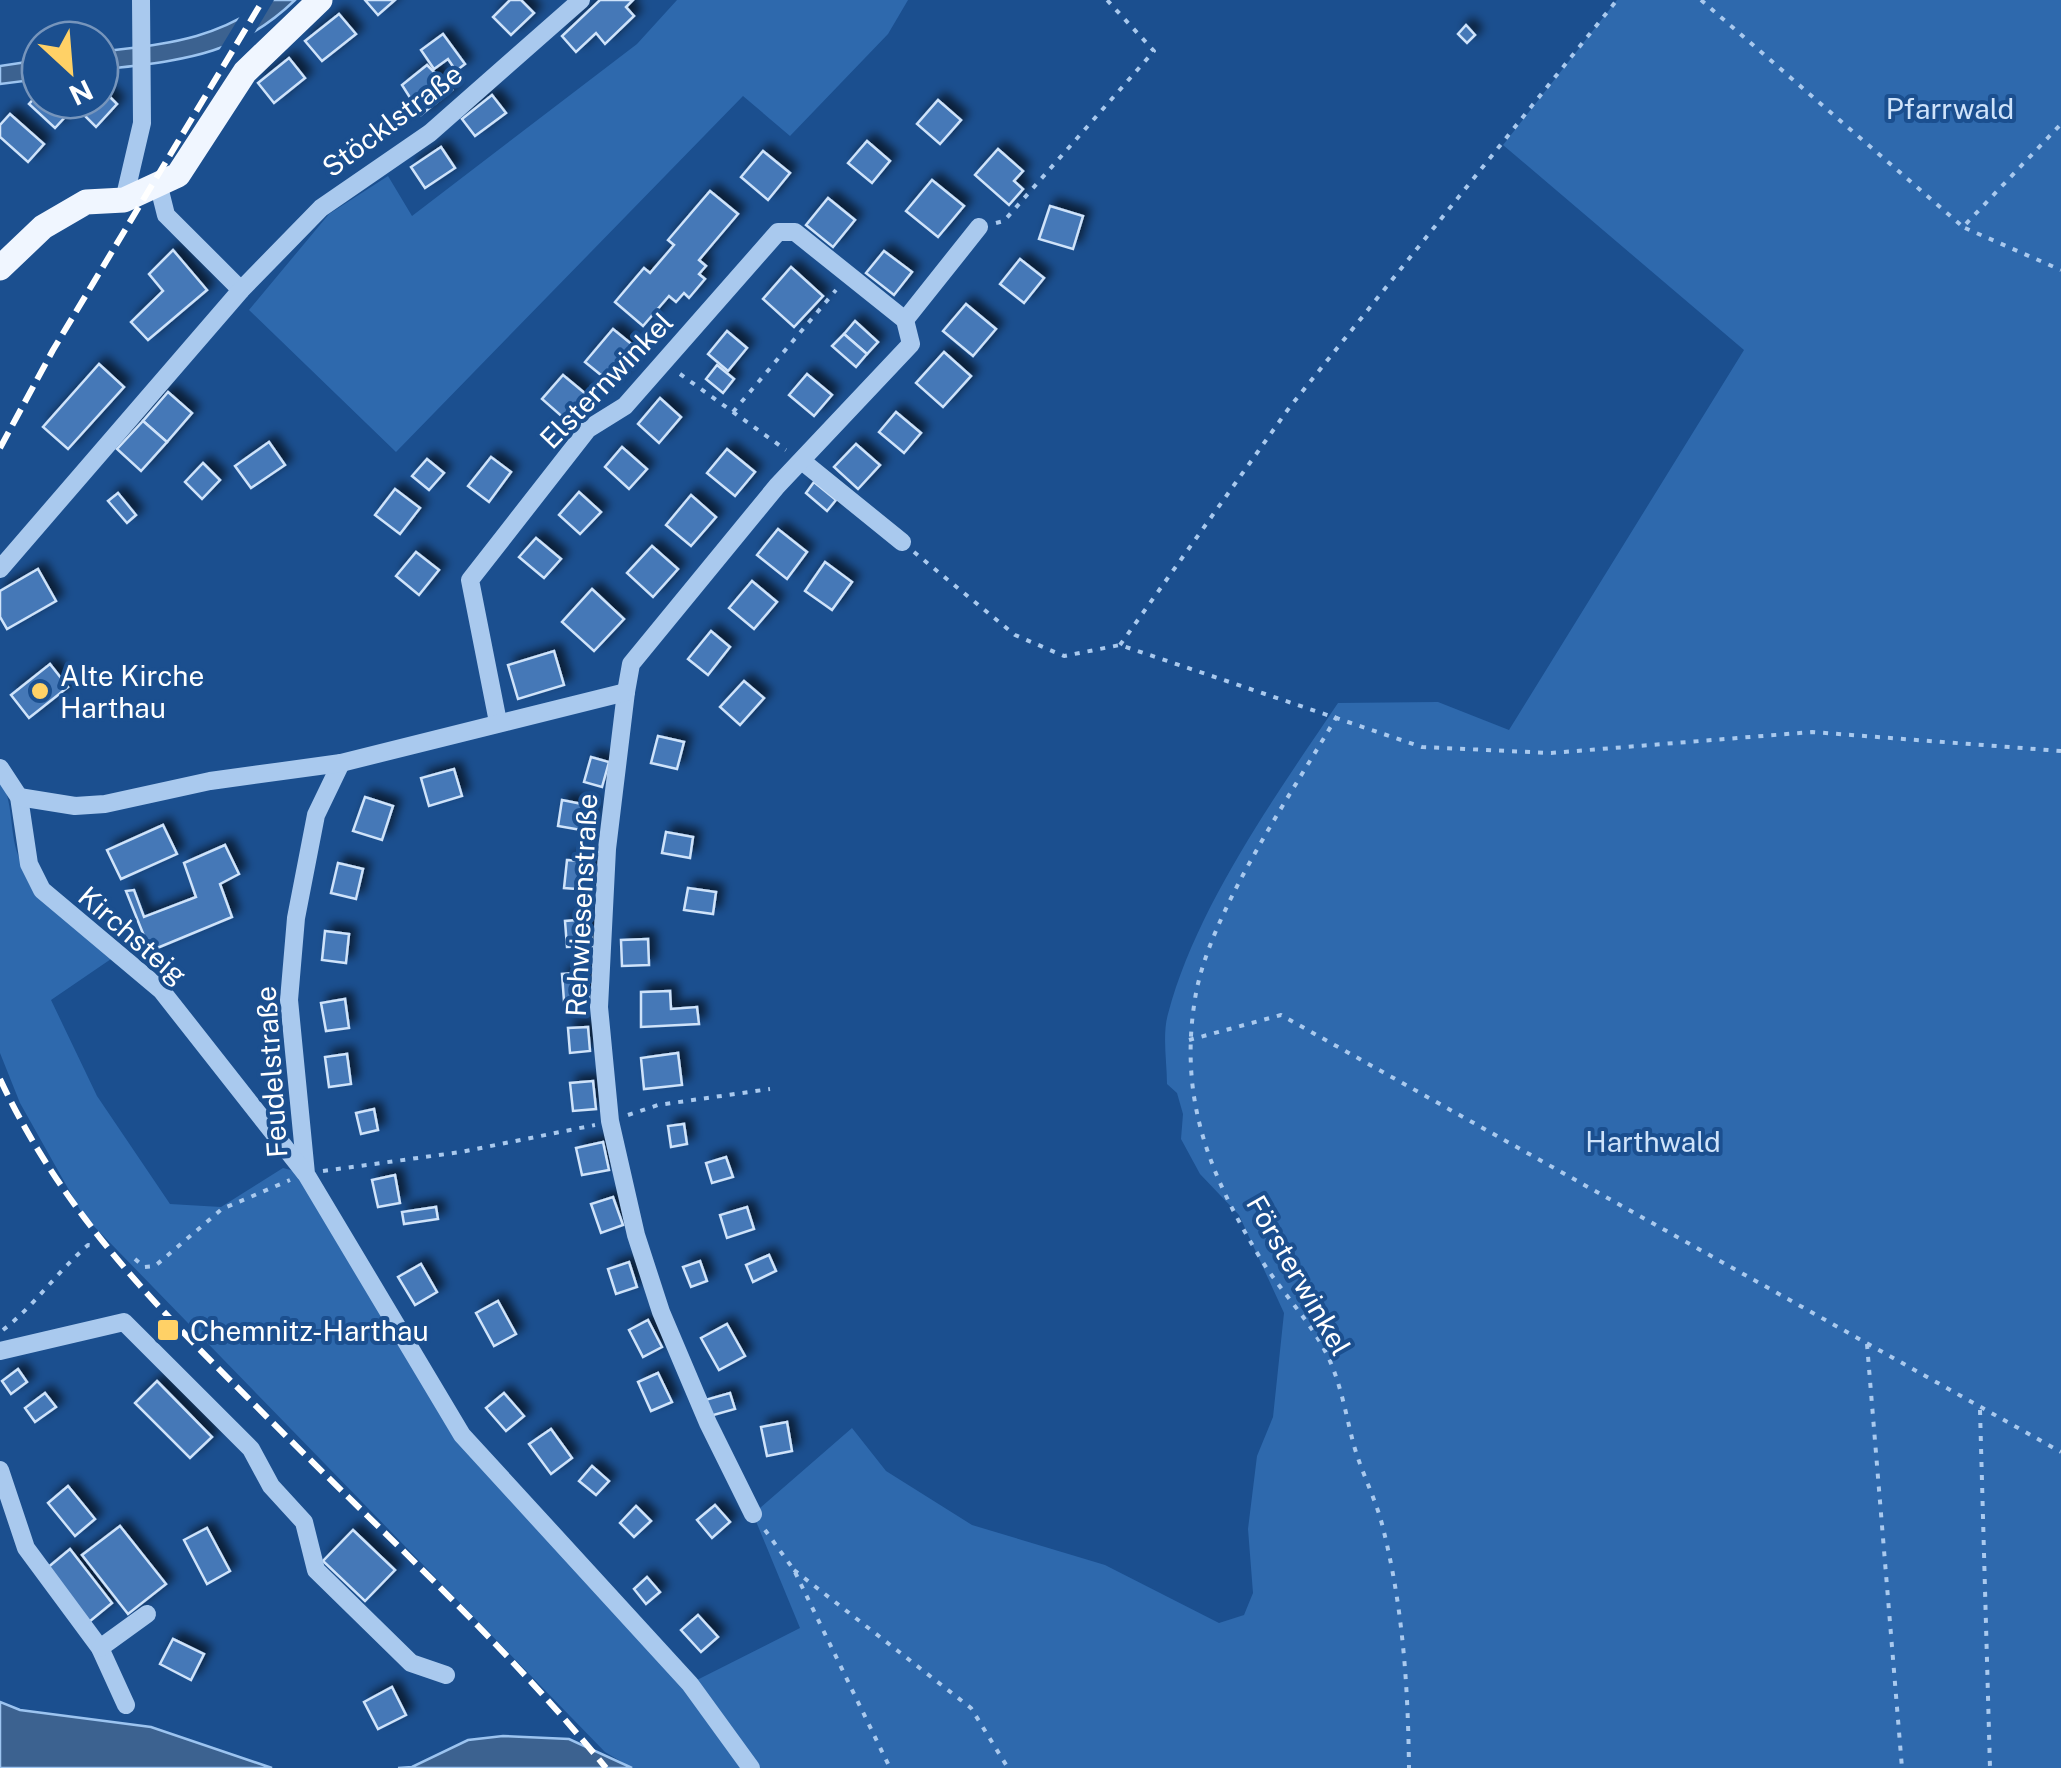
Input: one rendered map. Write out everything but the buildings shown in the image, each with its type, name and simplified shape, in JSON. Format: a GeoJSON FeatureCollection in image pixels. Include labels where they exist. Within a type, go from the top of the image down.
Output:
{"type":"FeatureCollection","features":[{"type":"Feature","properties":{"kind":"main road"},"geometry":{"type":"LineString","coordinates":[[0,268],[43,228],[86,202],[124,200],[159,187],[194,155],[244,72],[320,0]]}},
{"type":"Feature","properties":{"kind":"street"},"geometry":{"type":"LineString","coordinates":[[124,200],[142,123],[141,0]]}},
{"type":"Feature","properties":{"kind":"street","name":"Stöcklstraße"},"geometry":{"type":"LineString","coordinates":[[0,569],[241,290],[321,208],[430,133],[581,0]]}},
{"type":"Feature","properties":{"kind":"street"},"geometry":{"type":"LineString","coordinates":[[159,187],[166,215],[241,290]]}},
{"type":"Feature","properties":{"kind":"street"},"geometry":{"type":"LineString","coordinates":[[20,797],[75,806],[106,804],[210,781],[341,763],[626,692],[631,664],[802,461],[911,344],[905,320],[979,226]]}},
{"type":"Feature","properties":{"kind":"street","name":"Elsternwinkel"},"geometry":{"type":"LineString","coordinates":[[498,722],[470,580],[588,429],[625,406],[778,232],[794,232],[905,320]]}},
{"type":"Feature","properties":{"kind":"street"},"geometry":{"type":"LineString","coordinates":[[802,461],[902,542]]}},
{"type":"Feature","properties":{"kind":"street","name":"Rehwiesenstraße"},"geometry":{"type":"LineString","coordinates":[[626,692],[607,849],[599,1008],[610,1122],[636,1236],[661,1312],[708,1424],[754,1514]]}},
{"type":"Feature","properties":{"kind":"street","name":"Feudelstraße"},"geometry":{"type":"LineString","coordinates":[[341,763],[316,816],[292,967],[299,1176],[462,1435],[690,1684],[752,1768]]}},
{"type":"Feature","properties":{"kind":"street","name":"Kirchsteig"},"geometry":{"type":"LineString","coordinates":[[0,768],[20,797],[30,864],[42,890],[161,990],[299,1176]]}},
{"type":"Feature","properties":{"kind":"street"},"geometry":{"type":"LineString","coordinates":[[0,1351],[124,1322],[252,1449],[271,1486],[304,1522],[316,1570],[411,1663],[446,1675]]}},
{"type":"Feature","properties":{"kind":"street"},"geometry":{"type":"LineString","coordinates":[[0,1470],[5,1510],[26,1548],[100,1648],[126,1705]]}},
{"type":"Feature","properties":{"kind":"street"},"geometry":{"type":"LineString","coordinates":[[100,1648],[147,1614]]}},
{"type":"Feature","properties":{"kind":"path"},"geometry":{"type":"LineString","coordinates":[[979,226],[1004,221],[1154,51],[1107,0]]}},
{"type":"Feature","properties":{"kind":"path"},"geometry":{"type":"LineString","coordinates":[[1120,645],[1289,408],[1617,0]]}},
{"type":"Feature","properties":{"kind":"path"},"geometry":{"type":"LineString","coordinates":[[1702,0],[1962,227],[2061,270]]}},
{"type":"Feature","properties":{"kind":"path"},"geometry":{"type":"LineString","coordinates":[[1962,227],[2061,124]]}},
{"type":"Feature","properties":{"kind":"path"},"geometry":{"type":"LineString","coordinates":[[734,412],[848,275]]}},
{"type":"Feature","properties":{"kind":"path"},"geometry":{"type":"LineString","coordinates":[[664,362],[802,461]]}},
{"type":"Feature","properties":{"kind":"path"},"geometry":{"type":"LineString","coordinates":[[902,542],[1015,635],[1064,656],[1120,645],[1337,715],[1422,747],[1551,753],[1812,732],[2061,751]]}},
{"type":"Feature","properties":{"kind":"path","name":"Försterwinkel"},"geometry":{"type":"LineString","coordinates":[[1337,715],[1229,903],[1195,993],[1189,1040],[1190,1094],[1199,1131],[1258,1256],[1324,1349],[1347,1407],[1353,1442],[1382,1523],[1394,1576],[1408,1673],[1409,1768]]}},
{"type":"Feature","properties":{"kind":"path"},"geometry":{"type":"LineString","coordinates":[[1189,1040],[1281,1014],[1980,1410],[2061,1452]]}},
{"type":"Feature","properties":{"kind":"path"},"geometry":{"type":"LineString","coordinates":[[134,1259],[144,1267],[156,1266],[222,1209],[299,1176],[461,1152],[610,1122],[658,1105],[770,1089]]}},
{"type":"Feature","properties":{"kind":"path"},"geometry":{"type":"LineString","coordinates":[[33,1307],[88,1244],[97,1246]]}},
{"type":"Feature","properties":{"kind":"path"},"geometry":{"type":"LineString","coordinates":[[0,1332],[44,1297]]}},
{"type":"Feature","properties":{"kind":"path"},"geometry":{"type":"LineString","coordinates":[[1867,1343],[1902,1768]]}},
{"type":"Feature","properties":{"kind":"path"},"geometry":{"type":"LineString","coordinates":[[1980,1410],[1990,1768]]}},
{"type":"Feature","properties":{"kind":"path"},"geometry":{"type":"LineString","coordinates":[[754,1514],[794,1570],[890,1768]]}},
{"type":"Feature","properties":{"kind":"path"},"geometry":{"type":"LineString","coordinates":[[794,1570],[971,1708],[1008,1768]]}},
{"type":"Feature","properties":{"kind":"green space"},"geometry":{"type":"Polygon","coordinates":[[[677,0],[908,0],[888,34],[790,136],[743,96],[396,452],[249,310],[329,214],[388,176],[412,216],[637,44],[677,0]]]}},
{"type":"Feature","properties":{"kind":"green space","name":"Harthwald"},"geometry":{"type":"Polygon","coordinates":[[[1617,0],[2061,0],[2061,1768],[632,1768],[605,1752],[83,1215],[20,1103],[0,1053],[0,779],[15,846],[34,886],[57,912],[111,959],[51,1000],[97,1096],[170,1204],[221,1207],[283,1168],[306,1174],[462,1435],[689,1684],[800,1628],[753,1514],[852,1428],[886,1471],[972,1525],[1105,1565],[1219,1623],[1244,1615],[1253,1593],[1248,1529],[1257,1456],[1273,1417],[1284,1313],[1239,1215],[1200,1174],[1181,1139],[1183,1114],[1177,1093],[1167,1084],[1166,1022],[1181,974],[1218,893],[1264,814],[1338,703],[1438,702],[1509,730],[1744,350],[1503,145],[1617,0]]]}},
{"type":"Feature","properties":{"kind":"shaded area"},"geometry":{"type":"Polygon","coordinates":[[[270,0],[295,0],[273,19],[228,45],[181,59],[120,67],[120,49],[189,38],[249,14],[270,0]]]}},
{"type":"Feature","properties":{"kind":"shaded area"},"geometry":{"type":"Polygon","coordinates":[[[20,63],[20,82],[0,84],[0,66],[20,63]]]}},
{"type":"Feature","properties":{"kind":"shaded area"},"geometry":{"type":"Polygon","coordinates":[[[0,1702],[20,1710],[151,1727],[272,1768],[0,1768],[0,1702]]]}},
{"type":"Feature","properties":{"kind":"shaded area"},"geometry":{"type":"Polygon","coordinates":[[[503,1736],[569,1739],[632,1768],[398,1768],[412,1767],[468,1740],[503,1736]]]}},
{"type":"Feature","properties":{"kind":"pier"},"geometry":{"type":"Polygon","coordinates":[[[263,0],[274,0],[249,42],[215,57],[240,16],[263,0]]]}},
{"type":"Feature","properties":{"kind":"railway"},"geometry":{"type":"LineString","coordinates":[[0,448],[53,350],[263,0]]}},
{"type":"Feature","properties":{"kind":"railway"},"geometry":{"type":"LineString","coordinates":[[0,1079],[51,1170],[146,1292],[479,1627],[606,1768]]}},
{"type":"Feature","properties":{"kind":"place","name":"Alte Kirche Harthau"},"geometry":{"type":"Point","coordinates":[40,691]}},
{"type":"Feature","properties":{"kind":"place","name":"Chemnitz-Harthau"},"geometry":{"type":"Point","coordinates":[168,1330]}},
{"type":"Feature","properties":{"kind":"park label","name":"Pfarrwald"},"geometry":{"type":"Point","coordinates":[1950,108]}}]}
